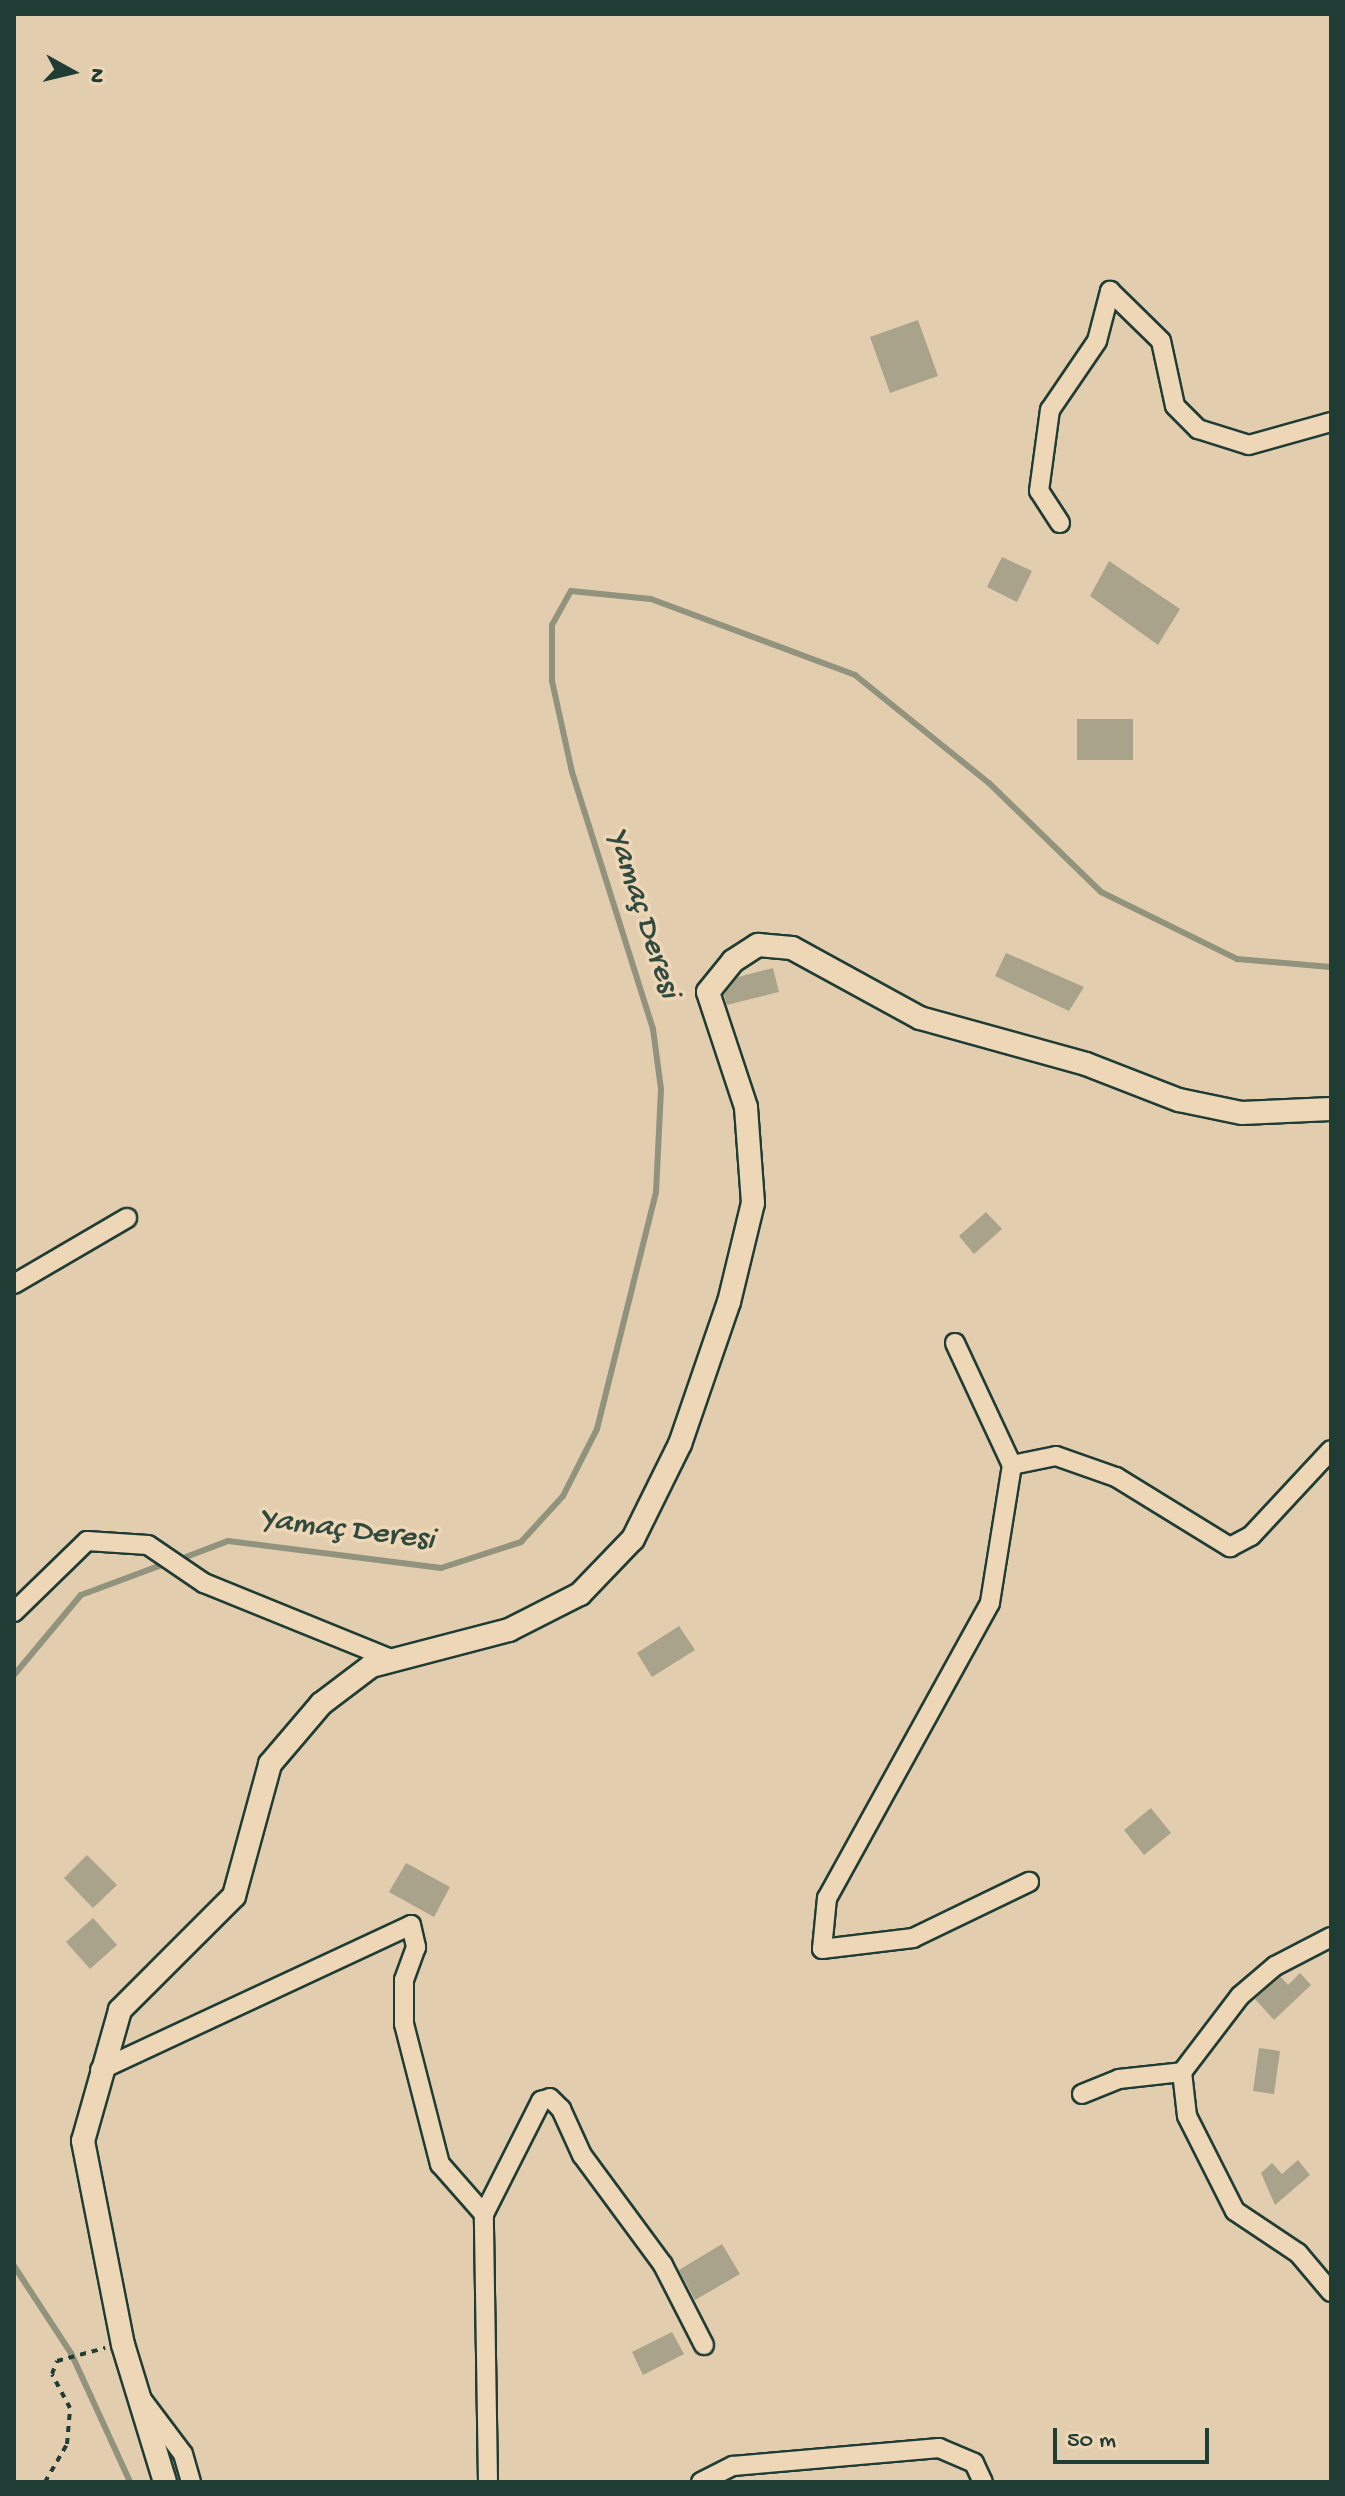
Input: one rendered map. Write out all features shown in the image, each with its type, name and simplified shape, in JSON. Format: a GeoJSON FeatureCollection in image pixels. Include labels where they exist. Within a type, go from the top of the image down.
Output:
{"type":"FeatureCollection","features":[{"type":"Feature","properties":{"kind":"street"},"geometry":{"type":"LineString","coordinates":[[1060,523],[1039,491],[1050,410],[1097,341],[1110,291],[1161,341],[1175,406],[1198,429],[1249,445],[1331,422]]}},
{"type":"Feature","properties":{"kind":"street"},"geometry":{"type":"LineString","coordinates":[[165,2482],[139,2395],[83,2141],[100,2070],[120,2010],[234,1896],[270,1764],[321,1704],[371,1666],[398,1662],[509,1630],[580,1594],[633,1539],[680,1444],[729,1302],[753,1203],[746,1107],[708,992],[758,945],[792,948],[842,969],[961,1033],[1071,1059],[1179,1100],[1242,1113],[1331,1109]]}},
{"type":"Feature","properties":{"kind":"street"},"geometry":{"type":"LineString","coordinates":[[14,1284],[127,1218]]}},
{"type":"Feature","properties":{"kind":"street"},"geometry":{"type":"LineString","coordinates":[[955,1343],[1012,1465],[990,1603],[827,1898],[822,1949],[913,1938],[1029,1882]]}},
{"type":"Feature","properties":{"kind":"street"},"geometry":{"type":"LineString","coordinates":[[1012,1465],[1056,1456],[1116,1477],[1230,1547],[1251,1536],[1331,1450]]}},
{"type":"Feature","properties":{"kind":"street"},"geometry":{"type":"LineString","coordinates":[[15,1606],[87,1541],[148,1545],[204,1583],[398,1662]]}},
{"type":"Feature","properties":{"kind":"street"},"geometry":{"type":"LineString","coordinates":[[100,2070],[411,1925],[416,1947],[404,1980],[404,2024],[440,2164],[484,2214]]}},
{"type":"Feature","properties":{"kind":"street"},"geometry":{"type":"LineString","coordinates":[[1331,1937],[1275,1966],[1240,1996],[1182,2072],[1187,2116],[1235,2211],[1298,2253],[1331,2292]]}},
{"type":"Feature","properties":{"kind":"street"},"geometry":{"type":"LineString","coordinates":[[1082,2094],[1119,2079],[1182,2072]]}},
{"type":"Feature","properties":{"kind":"street"},"geometry":{"type":"LineString","coordinates":[[485,2481],[484,2214],[541,2101],[550,2098],[582,2155],[663,2265],[704,2345]]}},
{"type":"Feature","properties":{"kind":"street"},"geometry":{"type":"LineString","coordinates":[[139,2395],[183,2454],[191,2482]]}},
{"type":"Feature","properties":{"kind":"street"},"geometry":{"type":"LineString","coordinates":[[701,2482],[733,2466],[939,2448],[974,2463],[983,2482]]}},
{"type":"Feature","properties":{"kind":"path"},"geometry":{"type":"LineString","coordinates":[[45,2482],[67,2444],[70,2408],[52,2374],[57,2361],[90,2351]]}},
{"type":"Feature","properties":{"kind":"building"},"geometry":{"type":"Polygon","coordinates":[[[918,320],[938,376],[890,393],[870,337],[918,320]]]}},
{"type":"Feature","properties":{"kind":"building"},"geometry":{"type":"Polygon","coordinates":[[[1002,557],[1032,571],[1017,602],[987,587],[1002,557]]]}},
{"type":"Feature","properties":{"kind":"building"},"geometry":{"type":"Polygon","coordinates":[[[1109,561],[1180,609],[1158,645],[1090,596],[1109,561]]]}},
{"type":"Feature","properties":{"kind":"building"},"geometry":{"type":"Polygon","coordinates":[[[1077,719],[1133,719],[1133,760],[1077,760],[1077,719]]]}},
{"type":"Feature","properties":{"kind":"building"},"geometry":{"type":"Polygon","coordinates":[[[1006,953],[1084,987],[1069,1011],[995,976],[1006,953]]]}},
{"type":"Feature","properties":{"kind":"building"},"geometry":{"type":"Polygon","coordinates":[[[773,968],[779,992],[727,1005],[724,995],[738,977],[773,968]]]}},
{"type":"Feature","properties":{"kind":"building"},"geometry":{"type":"Polygon","coordinates":[[[986,1212],[1002,1229],[974,1254],[959,1236],[986,1212]]]}},
{"type":"Feature","properties":{"kind":"building"},"geometry":{"type":"Polygon","coordinates":[[[679,1626],[695,1650],[652,1677],[637,1653],[679,1626]]]}},
{"type":"Feature","properties":{"kind":"building"},"geometry":{"type":"Polygon","coordinates":[[[1151,1808],[1171,1833],[1144,1855],[1124,1830],[1151,1808]]]}},
{"type":"Feature","properties":{"kind":"building"},"geometry":{"type":"Polygon","coordinates":[[[87,1855],[117,1885],[93,1908],[64,1878],[87,1855]]]}},
{"type":"Feature","properties":{"kind":"building"},"geometry":{"type":"Polygon","coordinates":[[[406,1863],[450,1887],[434,1917],[389,1892],[406,1863]]]}},
{"type":"Feature","properties":{"kind":"building"},"geometry":{"type":"Polygon","coordinates":[[[93,1918],[117,1945],[90,1969],[66,1942],[93,1918]]]}},
{"type":"Feature","properties":{"kind":"building"},"geometry":{"type":"Polygon","coordinates":[[[1300,1973],[1311,1985],[1274,2020],[1255,1999],[1281,1977],[1288,1985],[1300,1973]]]}},
{"type":"Feature","properties":{"kind":"building"},"geometry":{"type":"Polygon","coordinates":[[[1259,2048],[1280,2051],[1274,2094],[1253,2091],[1259,2048]]]}},
{"type":"Feature","properties":{"kind":"building"},"geometry":{"type":"Polygon","coordinates":[[[1298,2160],[1310,2175],[1275,2205],[1261,2173],[1272,2163],[1282,2174],[1298,2160]]]}},
{"type":"Feature","properties":{"kind":"building"},"geometry":{"type":"Polygon","coordinates":[[[722,2244],[740,2274],[695,2300],[679,2270],[722,2244]]]}},
{"type":"Feature","properties":{"kind":"building"},"geometry":{"type":"Polygon","coordinates":[[[672,2332],[684,2354],[643,2375],[632,2352],[672,2332]]]}},
{"type":"Feature","properties":{"kind":"waterway","name":"Yamaç Deresi"},"geometry":{"type":"LineString","coordinates":[[178,1560],[228,1541],[441,1568],[521,1542],[563,1496],[597,1429],[656,1192],[661,1089],[653,1029],[572,772],[552,681],[552,625],[571,591],[651,599],[855,675],[989,783],[1101,892],[1237,959],[1331,967]]}},
{"type":"Feature","properties":{"kind":"waterway","name":"Yamaç Deresi"},"geometry":{"type":"LineString","coordinates":[[14,1675],[81,1595],[167,1563]]}},
{"type":"Feature","properties":{"kind":"waterway","name":"Yamaç Deresi"},"geometry":{"type":"LineString","coordinates":[[14,2266],[71,2353],[130,2482]]}}]}
